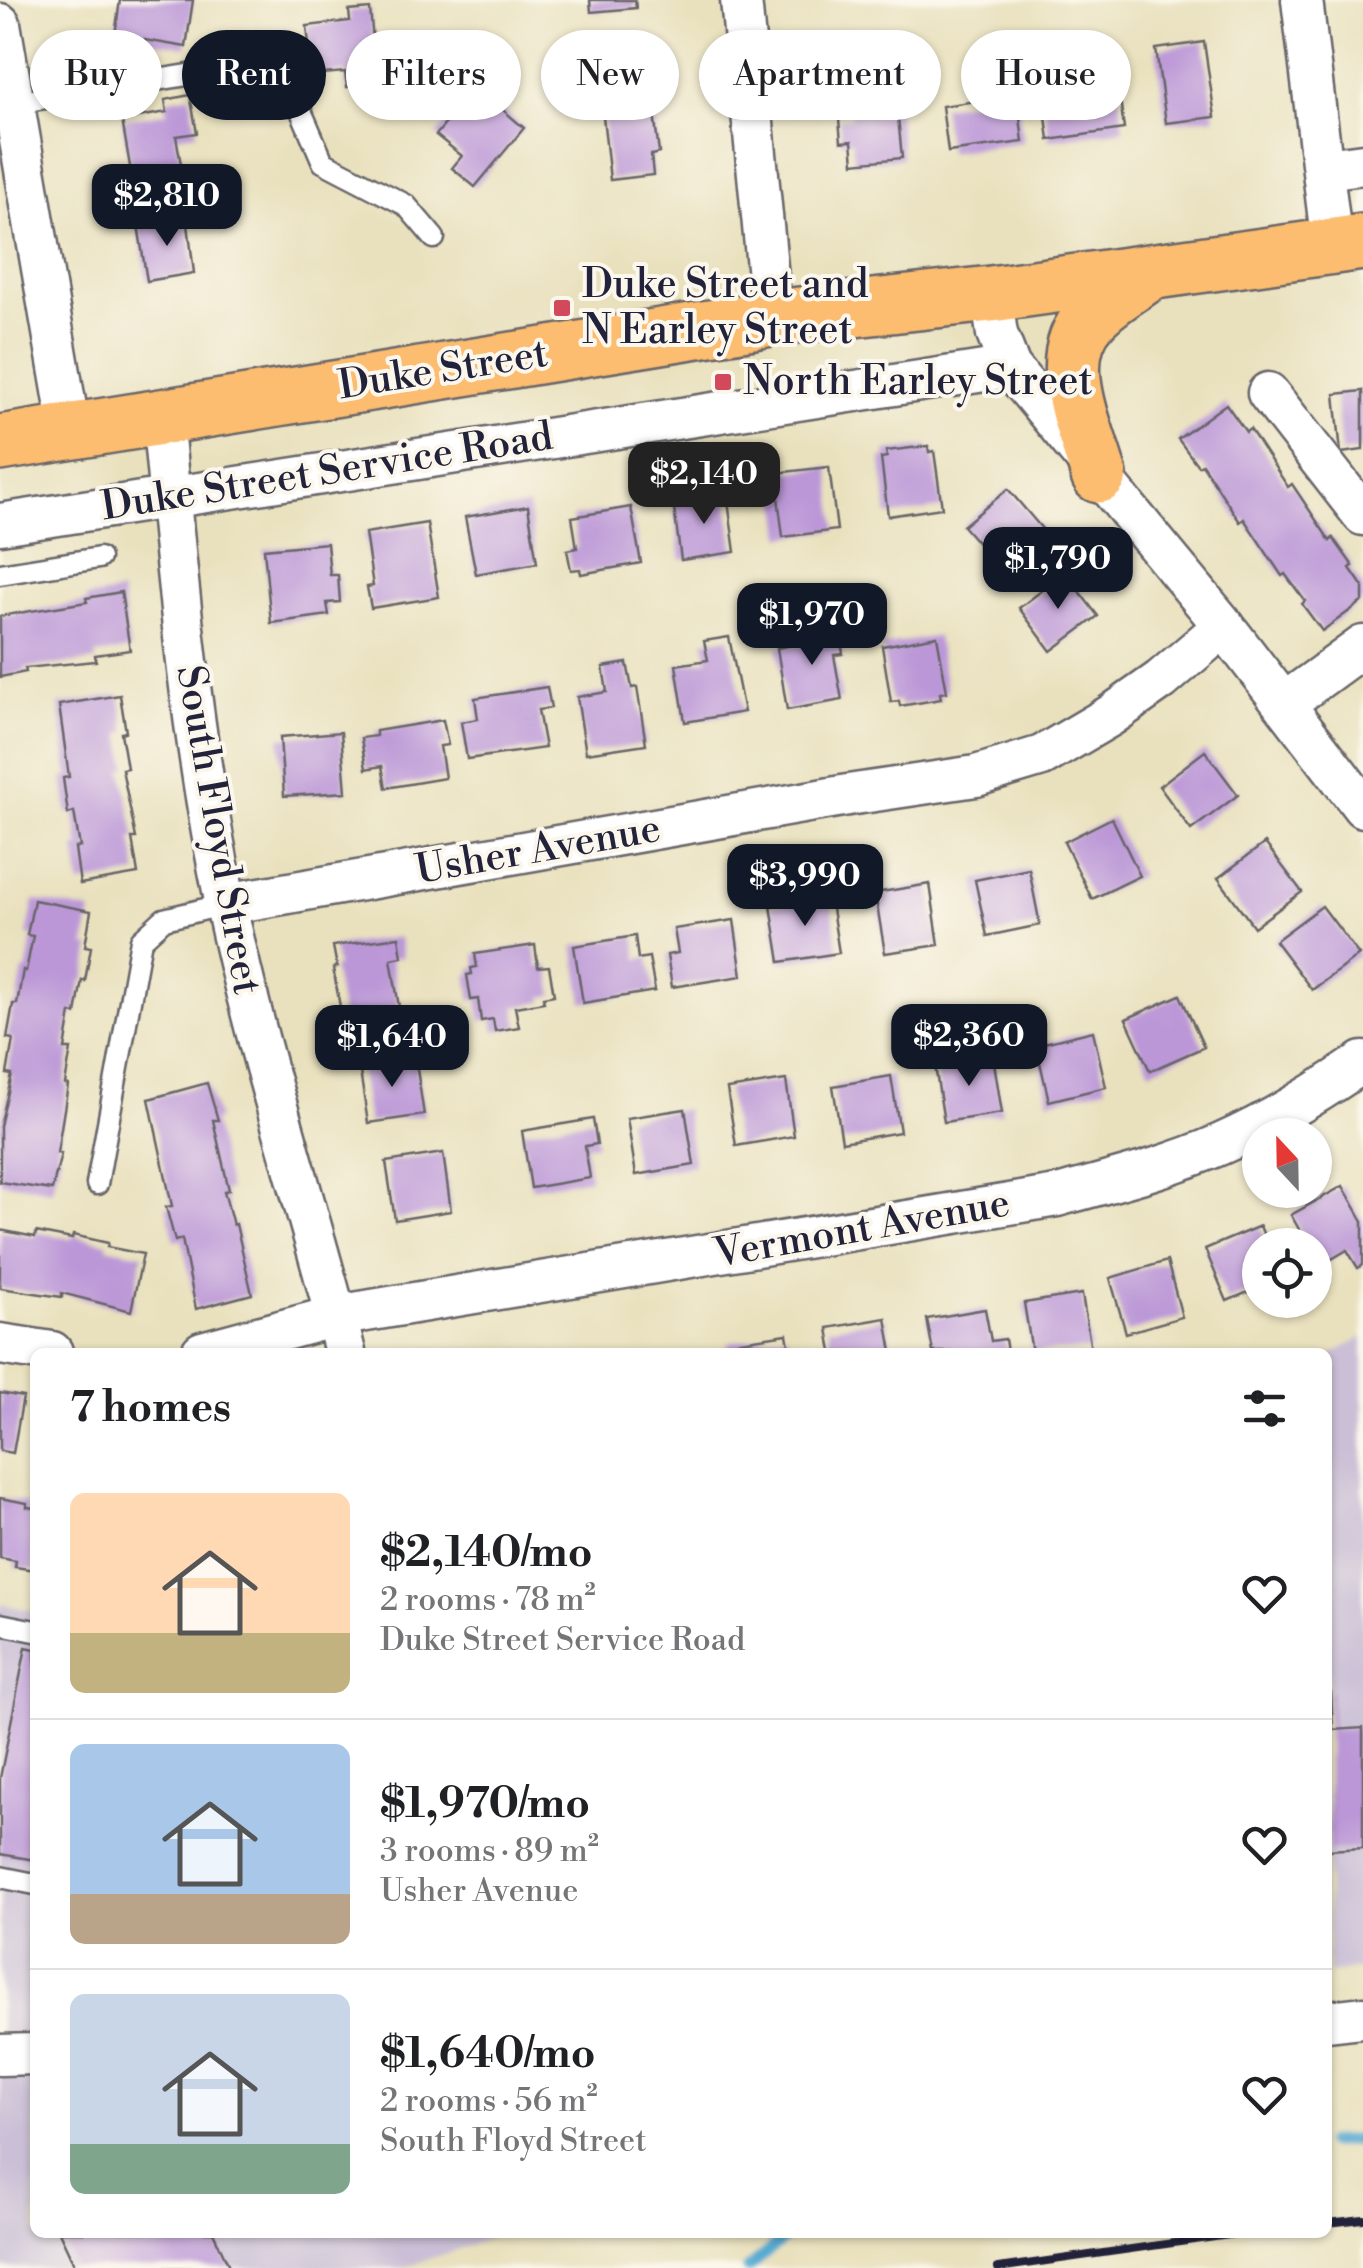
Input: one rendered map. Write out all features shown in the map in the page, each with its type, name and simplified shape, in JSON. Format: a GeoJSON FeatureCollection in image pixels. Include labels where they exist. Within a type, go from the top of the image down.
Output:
{"type":"FeatureCollection","features":[{"type":"Feature","properties":{"kind":"main road","name":"Duke Street"},"geometry":{"type":"LineString","coordinates":[[0,442],[772,318],[991,294],[1348,244]]}},
{"type":"Feature","properties":{"kind":"main road"},"geometry":{"type":"LineString","coordinates":[[1099,475],[1074,386],[1074,348],[1091,317],[1152,271]]}},
{"type":"Feature","properties":{"kind":"street"},"geometry":{"type":"LineString","coordinates":[[742,0],[772,318]]}},
{"type":"Feature","properties":{"kind":"street"},"geometry":{"type":"LineString","coordinates":[[1302,0],[1344,166],[1348,244]]}},
{"type":"Feature","properties":{"kind":"street"},"geometry":{"type":"LineString","coordinates":[[0,24],[70,431]]}},
{"type":"Feature","properties":{"kind":"street"},"geometry":{"type":"LineString","coordinates":[[991,294],[997,334],[1010,367],[1224,626],[1363,807]]}},
{"type":"Feature","properties":{"kind":"street","name":"Duke Street Service Road"},"geometry":{"type":"LineString","coordinates":[[0,524],[1010,367]]}},
{"type":"Feature","properties":{"kind":"street"},"geometry":{"type":"LineString","coordinates":[[1268,393],[1360,508]]}},
{"type":"Feature","properties":{"kind":"street","name":"South Floyd Street"},"geometry":{"type":"LineString","coordinates":[[162,416],[194,722],[226,904],[276,1109],[340,1334]]}},
{"type":"Feature","properties":{"kind":"street","name":"Usher Avenue"},"geometry":{"type":"LineString","coordinates":[[226,904],[976,776],[1042,756],[1110,716],[1162,680],[1224,626]]}},
{"type":"Feature","properties":{"kind":"street"},"geometry":{"type":"LineString","coordinates":[[1285,703],[1363,646]]}},
{"type":"Feature","properties":{"kind":"street","name":"Vermont Avenue"},"geometry":{"type":"LineString","coordinates":[[233,1348],[340,1334],[1057,1196],[1156,1169],[1220,1145],[1276,1117],[1363,1062]]}},
{"type":"Feature","properties":{"kind":"street"},"geometry":{"type":"LineString","coordinates":[[0,1344],[30,1349]]}},
{"type":"Feature","properties":{"kind":"street"},"geometry":{"type":"LineString","coordinates":[[1332,2021],[1363,2017]]}},
{"type":"Feature","properties":{"kind":"street"},"geometry":{"type":"LineString","coordinates":[[0,2054],[30,2054]]}},
{"type":"Feature","properties":{"kind":"lane"},"geometry":{"type":"LineString","coordinates":[[14,103],[262,62],[292,90],[322,162],[406,206],[434,238]]}},
{"type":"Feature","properties":{"kind":"lane"},"geometry":{"type":"LineString","coordinates":[[0,574],[99,558]]}},
{"type":"Feature","properties":{"kind":"lane"},"geometry":{"type":"LineString","coordinates":[[97,1184],[141,940],[164,919],[226,904]]}},
{"type":"Feature","properties":{"kind":"lane"},"geometry":{"type":"LineString","coordinates":[[0,1624],[30,1629]]}},
{"type":"Feature","properties":{"kind":"lane"},"geometry":{"type":"LineString","coordinates":[[0,1877],[30,1883]]}},
{"type":"Feature","properties":{"kind":"shaded area"},"geometry":{"type":"Polygon","coordinates":[[[1363,1337],[1363,1969],[1332,1973],[1332,1355],[1363,1337]]]}},
{"type":"Feature","properties":{"kind":"shaded area"},"geometry":{"type":"Polygon","coordinates":[[[0,1604],[30,1610],[30,2238],[491,2238],[402,2268],[0,2268],[0,1604]]]}},
{"type":"Feature","properties":{"kind":"building"},"geometry":{"type":"Polygon","coordinates":[[[120,0],[193,0],[189,30],[182,30],[182,46],[162,43],[162,30],[116,30],[120,0]]]}},
{"type":"Feature","properties":{"kind":"building"},"geometry":{"type":"Polygon","coordinates":[[[590,0],[635,0],[636,8],[591,12],[590,0]]]}},
{"type":"Feature","properties":{"kind":"building"},"geometry":{"type":"Polygon","coordinates":[[[370,9],[372,30],[346,30],[346,80],[345,72],[326,74],[326,30],[307,30],[307,26],[350,21],[349,11],[370,9]]]}},
{"type":"Feature","properties":{"kind":"building"},"geometry":{"type":"Polygon","coordinates":[[[1204,42],[1215,117],[1166,123],[1156,49],[1204,42]]]}},
{"type":"Feature","properties":{"kind":"building"},"geometry":{"type":"Polygon","coordinates":[[[182,97],[182,120],[195,120],[197,133],[176,136],[182,170],[132,178],[122,120],[162,120],[162,113],[167,112],[165,100],[182,97]]]}},
{"type":"Feature","properties":{"kind":"building"},"geometry":{"type":"Polygon","coordinates":[[[961,103],[961,120],[1020,120],[1023,142],[948,152],[942,106],[961,103]]]}},
{"type":"Feature","properties":{"kind":"building"},"geometry":{"type":"Polygon","coordinates":[[[448,120],[515,120],[524,128],[475,187],[452,168],[462,156],[436,135],[448,120]]]}},
{"type":"Feature","properties":{"kind":"building"},"geometry":{"type":"Polygon","coordinates":[[[603,120],[655,120],[659,153],[651,155],[653,175],[610,180],[603,120]]]}},
{"type":"Feature","properties":{"kind":"building"},"geometry":{"type":"Polygon","coordinates":[[[839,120],[898,120],[902,158],[854,163],[852,141],[841,142],[839,120]]]}},
{"type":"Feature","properties":{"kind":"building"},"geometry":{"type":"Polygon","coordinates":[[[1046,120],[1123,120],[1124,129],[1049,140],[1046,120]]]}},
{"type":"Feature","properties":{"kind":"building"},"geometry":{"type":"Polygon","coordinates":[[[187,216],[194,273],[147,281],[138,225],[187,216]]]}},
{"type":"Feature","properties":{"kind":"building"},"geometry":{"type":"Polygon","coordinates":[[[1363,391],[1363,450],[1341,453],[1335,394],[1363,391]]]}},
{"type":"Feature","properties":{"kind":"building"},"geometry":{"type":"Polygon","coordinates":[[[1226,404],[1246,432],[1250,429],[1288,487],[1292,484],[1330,541],[1333,538],[1363,587],[1363,601],[1322,631],[1302,604],[1305,601],[1285,574],[1282,576],[1244,519],[1240,522],[1202,464],[1198,466],[1178,439],[1226,404]]]}},
{"type":"Feature","properties":{"kind":"building"},"geometry":{"type":"Polygon","coordinates":[[[928,446],[929,452],[934,451],[942,508],[888,516],[881,458],[887,457],[886,451],[928,446]]]}},
{"type":"Feature","properties":{"kind":"building"},"geometry":{"type":"Polygon","coordinates":[[[829,467],[837,530],[783,537],[775,473],[829,467]]]}},
{"type":"Feature","properties":{"kind":"building"},"geometry":{"type":"Polygon","coordinates":[[[1008,489],[1050,538],[1006,576],[963,526],[1008,489]]]}},
{"type":"Feature","properties":{"kind":"building"},"geometry":{"type":"Polygon","coordinates":[[[727,494],[735,552],[681,560],[673,501],[727,494]]]}},
{"type":"Feature","properties":{"kind":"building"},"geometry":{"type":"Polygon","coordinates":[[[528,506],[537,563],[476,574],[465,517],[528,506]]]}},
{"type":"Feature","properties":{"kind":"building"},"geometry":{"type":"Polygon","coordinates":[[[631,507],[641,563],[581,574],[580,569],[571,570],[567,550],[577,548],[572,517],[631,507]]]}},
{"type":"Feature","properties":{"kind":"building"},"geometry":{"type":"Polygon","coordinates":[[[427,523],[439,597],[371,608],[367,587],[373,586],[365,533],[427,523]]]}},
{"type":"Feature","properties":{"kind":"building"},"geometry":{"type":"Polygon","coordinates":[[[327,543],[330,575],[338,575],[340,602],[327,603],[329,615],[271,623],[264,549],[327,543]]]}},
{"type":"Feature","properties":{"kind":"building"},"geometry":{"type":"Polygon","coordinates":[[[1065,573],[1098,616],[1051,651],[1019,608],[1065,573]]]}},
{"type":"Feature","properties":{"kind":"building"},"geometry":{"type":"Polygon","coordinates":[[[121,592],[130,650],[95,655],[96,661],[25,668],[26,672],[0,677],[0,616],[87,602],[86,598],[121,592]]]}},
{"type":"Feature","properties":{"kind":"building"},"geometry":{"type":"Polygon","coordinates":[[[838,622],[843,654],[834,655],[842,700],[787,710],[777,648],[808,642],[806,628],[838,622]]]}},
{"type":"Feature","properties":{"kind":"building"},"geometry":{"type":"Polygon","coordinates":[[[937,636],[947,692],[940,693],[941,699],[900,706],[899,701],[891,702],[882,646],[937,636]]]}},
{"type":"Feature","properties":{"kind":"building"},"geometry":{"type":"Polygon","coordinates":[[[729,637],[744,712],[685,722],[676,665],[708,660],[704,641],[729,637]]]}},
{"type":"Feature","properties":{"kind":"building"},"geometry":{"type":"Polygon","coordinates":[[[627,663],[632,688],[637,687],[646,744],[586,753],[577,697],[607,692],[603,667],[627,663]]]}},
{"type":"Feature","properties":{"kind":"building"},"geometry":{"type":"Polygon","coordinates":[[[547,687],[551,708],[538,710],[545,748],[467,759],[461,722],[478,719],[475,698],[547,687]]]}},
{"type":"Feature","properties":{"kind":"building"},"geometry":{"type":"Polygon","coordinates":[[[120,695],[127,768],[122,769],[136,838],[132,838],[138,874],[80,884],[75,848],[80,847],[74,812],[68,814],[63,778],[69,777],[59,705],[120,695]]]}},
{"type":"Feature","properties":{"kind":"building"},"geometry":{"type":"Polygon","coordinates":[[[443,720],[448,745],[440,746],[445,778],[386,788],[382,766],[366,769],[361,738],[376,736],[376,731],[443,720]]]}},
{"type":"Feature","properties":{"kind":"building"},"geometry":{"type":"Polygon","coordinates":[[[341,732],[346,792],[284,796],[280,737],[341,732]]]}},
{"type":"Feature","properties":{"kind":"building"},"geometry":{"type":"Polygon","coordinates":[[[1205,751],[1238,795],[1191,830],[1159,786],[1205,751]]]}},
{"type":"Feature","properties":{"kind":"building"},"geometry":{"type":"Polygon","coordinates":[[[1112,818],[1140,876],[1092,899],[1064,842],[1112,818]]]}},
{"type":"Feature","properties":{"kind":"building"},"geometry":{"type":"Polygon","coordinates":[[[1265,843],[1302,892],[1254,927],[1218,878],[1265,843]]]}},
{"type":"Feature","properties":{"kind":"building"},"geometry":{"type":"Polygon","coordinates":[[[1029,869],[1040,925],[987,936],[975,880],[1029,869]]]}},
{"type":"Feature","properties":{"kind":"building"},"geometry":{"type":"Polygon","coordinates":[[[930,884],[939,945],[885,953],[875,893],[930,884]]]}},
{"type":"Feature","properties":{"kind":"building"},"geometry":{"type":"Polygon","coordinates":[[[830,896],[839,953],[780,962],[771,906],[830,896]]]}},
{"type":"Feature","properties":{"kind":"building"},"geometry":{"type":"Polygon","coordinates":[[[34,900],[91,911],[85,946],[91,947],[85,981],[82,980],[76,1014],[71,1013],[65,1049],[71,1049],[65,1084],[68,1085],[57,1153],[61,1154],[52,1190],[0,1182],[0,1126],[12,1075],[7,1074],[13,1039],[7,1038],[33,936],[27,935],[34,900]]]}},
{"type":"Feature","properties":{"kind":"building"},"geometry":{"type":"Polygon","coordinates":[[[1322,906],[1359,955],[1312,990],[1275,941],[1322,906]]]}},
{"type":"Feature","properties":{"kind":"building"},"geometry":{"type":"Polygon","coordinates":[[[734,920],[742,976],[672,987],[667,955],[678,953],[674,929],[734,920]]]}},
{"type":"Feature","properties":{"kind":"building"},"geometry":{"type":"Polygon","coordinates":[[[635,936],[638,959],[649,957],[655,991],[583,1003],[574,946],[635,936]]]}},
{"type":"Feature","properties":{"kind":"building"},"geometry":{"type":"Polygon","coordinates":[[[399,937],[402,957],[391,959],[401,1019],[344,1029],[333,946],[399,937]]]}},
{"type":"Feature","properties":{"kind":"building"},"geometry":{"type":"Polygon","coordinates":[[[535,945],[538,967],[549,966],[554,995],[543,997],[544,1002],[515,1007],[519,1027],[495,1031],[493,1019],[481,1021],[478,999],[471,1000],[467,975],[477,967],[475,954],[535,945]]]}},
{"type":"Feature","properties":{"kind":"building"},"geometry":{"type":"Polygon","coordinates":[[[1180,995],[1204,1047],[1150,1071],[1126,1019],[1180,995]]]}},
{"type":"Feature","properties":{"kind":"building"},"geometry":{"type":"Polygon","coordinates":[[[1093,1031],[1106,1087],[1049,1101],[1036,1045],[1093,1031]]]}},
{"type":"Feature","properties":{"kind":"building"},"geometry":{"type":"Polygon","coordinates":[[[415,1056],[424,1115],[368,1123],[359,1065],[415,1056]]]}},
{"type":"Feature","properties":{"kind":"building"},"geometry":{"type":"Polygon","coordinates":[[[993,1056],[1002,1113],[944,1122],[935,1066],[993,1056]]]}},
{"type":"Feature","properties":{"kind":"building"},"geometry":{"type":"Polygon","coordinates":[[[891,1076],[900,1132],[842,1142],[833,1086],[891,1076]]]}},
{"type":"Feature","properties":{"kind":"building"},"geometry":{"type":"Polygon","coordinates":[[[786,1080],[794,1136],[736,1146],[727,1089],[786,1080]]]}},
{"type":"Feature","properties":{"kind":"building"},"geometry":{"type":"Polygon","coordinates":[[[207,1083],[218,1120],[213,1120],[229,1190],[224,1191],[252,1294],[196,1309],[182,1239],[175,1241],[166,1207],[172,1206],[149,1099],[207,1083]]]}},
{"type":"Feature","properties":{"kind":"building"},"geometry":{"type":"Polygon","coordinates":[[[685,1109],[694,1165],[636,1175],[627,1118],[685,1109]]]}},
{"type":"Feature","properties":{"kind":"building"},"geometry":{"type":"Polygon","coordinates":[[[593,1119],[597,1144],[585,1146],[590,1178],[531,1188],[522,1131],[593,1119]]]}},
{"type":"Feature","properties":{"kind":"building"},"geometry":{"type":"Polygon","coordinates":[[[443,1153],[451,1211],[395,1220],[386,1162],[443,1153]]]}},
{"type":"Feature","properties":{"kind":"building"},"geometry":{"type":"Polygon","coordinates":[[[1343,1186],[1363,1221],[1363,1265],[1358,1268],[1347,1250],[1332,1259],[1332,1228],[1298,1228],[1291,1215],[1304,1208],[1332,1208],[1332,1192],[1343,1186]]]}},
{"type":"Feature","properties":{"kind":"building"},"geometry":{"type":"Polygon","coordinates":[[[0,1230],[35,1237],[36,1232],[72,1239],[73,1235],[143,1254],[131,1311],[62,1293],[62,1297],[0,1288],[0,1230]]]}},
{"type":"Feature","properties":{"kind":"building"},"geometry":{"type":"Polygon","coordinates":[[[1242,1234],[1242,1295],[1227,1301],[1205,1249],[1242,1234]]]}},
{"type":"Feature","properties":{"kind":"building"},"geometry":{"type":"Polygon","coordinates":[[[1167,1261],[1182,1317],[1126,1333],[1110,1278],[1167,1261]]]}},
{"type":"Feature","properties":{"kind":"building"},"geometry":{"type":"Polygon","coordinates":[[[1082,1294],[1091,1348],[1031,1348],[1024,1303],[1082,1294]]]}},
{"type":"Feature","properties":{"kind":"building"},"geometry":{"type":"Polygon","coordinates":[[[985,1309],[991,1341],[1005,1339],[1006,1348],[932,1348],[927,1319],[985,1309]]]}},
{"type":"Feature","properties":{"kind":"building"},"geometry":{"type":"Polygon","coordinates":[[[886,1318],[891,1348],[831,1348],[828,1328],[886,1318]]]}},
{"type":"Feature","properties":{"kind":"building"},"geometry":{"type":"Polygon","coordinates":[[[787,1334],[789,1348],[729,1348],[728,1343],[787,1334]]]}},
{"type":"Feature","properties":{"kind":"building"},"geometry":{"type":"Polygon","coordinates":[[[0,1393],[23,1397],[13,1453],[0,1451],[0,1393]]]}},
{"type":"Feature","properties":{"kind":"building"},"geometry":{"type":"Polygon","coordinates":[[[0,1498],[27,1503],[30,1569],[15,1567],[16,1561],[0,1558],[0,1498]]]}},
{"type":"Feature","properties":{"kind":"building"},"geometry":{"type":"Polygon","coordinates":[[[26,1647],[30,1648],[30,1859],[0,1854],[0,1778],[26,1647]]]}},
{"type":"Feature","properties":{"kind":"building"},"geometry":{"type":"Polygon","coordinates":[[[1332,1711],[1333,1730],[1363,1728],[1363,1848],[1332,1850],[1332,1711]]]}},
{"type":"Feature","properties":{"kind":"building"},"geometry":{"type":"Polygon","coordinates":[[[62,2238],[216,2238],[230,2268],[76,2268],[62,2238]]]}},
{"type":"Feature","properties":{"kind":"waterway"},"geometry":{"type":"LineString","coordinates":[[1332,2143],[1363,2139]]}},
{"type":"Feature","properties":{"kind":"waterway"},"geometry":{"type":"LineString","coordinates":[[748,2268],[784,2238]]}},
{"type":"Feature","properties":{"kind":"railway"},"geometry":{"type":"LineString","coordinates":[[1332,2223],[1363,2219]]}},
{"type":"Feature","properties":{"kind":"railway"},"geometry":{"type":"LineString","coordinates":[[998,2268],[1208,2238]]}},
{"type":"Feature","properties":{"kind":"place","name":"Duke Street and N Earley Street"},"geometry":{"type":"Point","coordinates":[562,308]}},
{"type":"Feature","properties":{"kind":"place","name":"North Earley Street"},"geometry":{"type":"Point","coordinates":[723,382]}}]}
